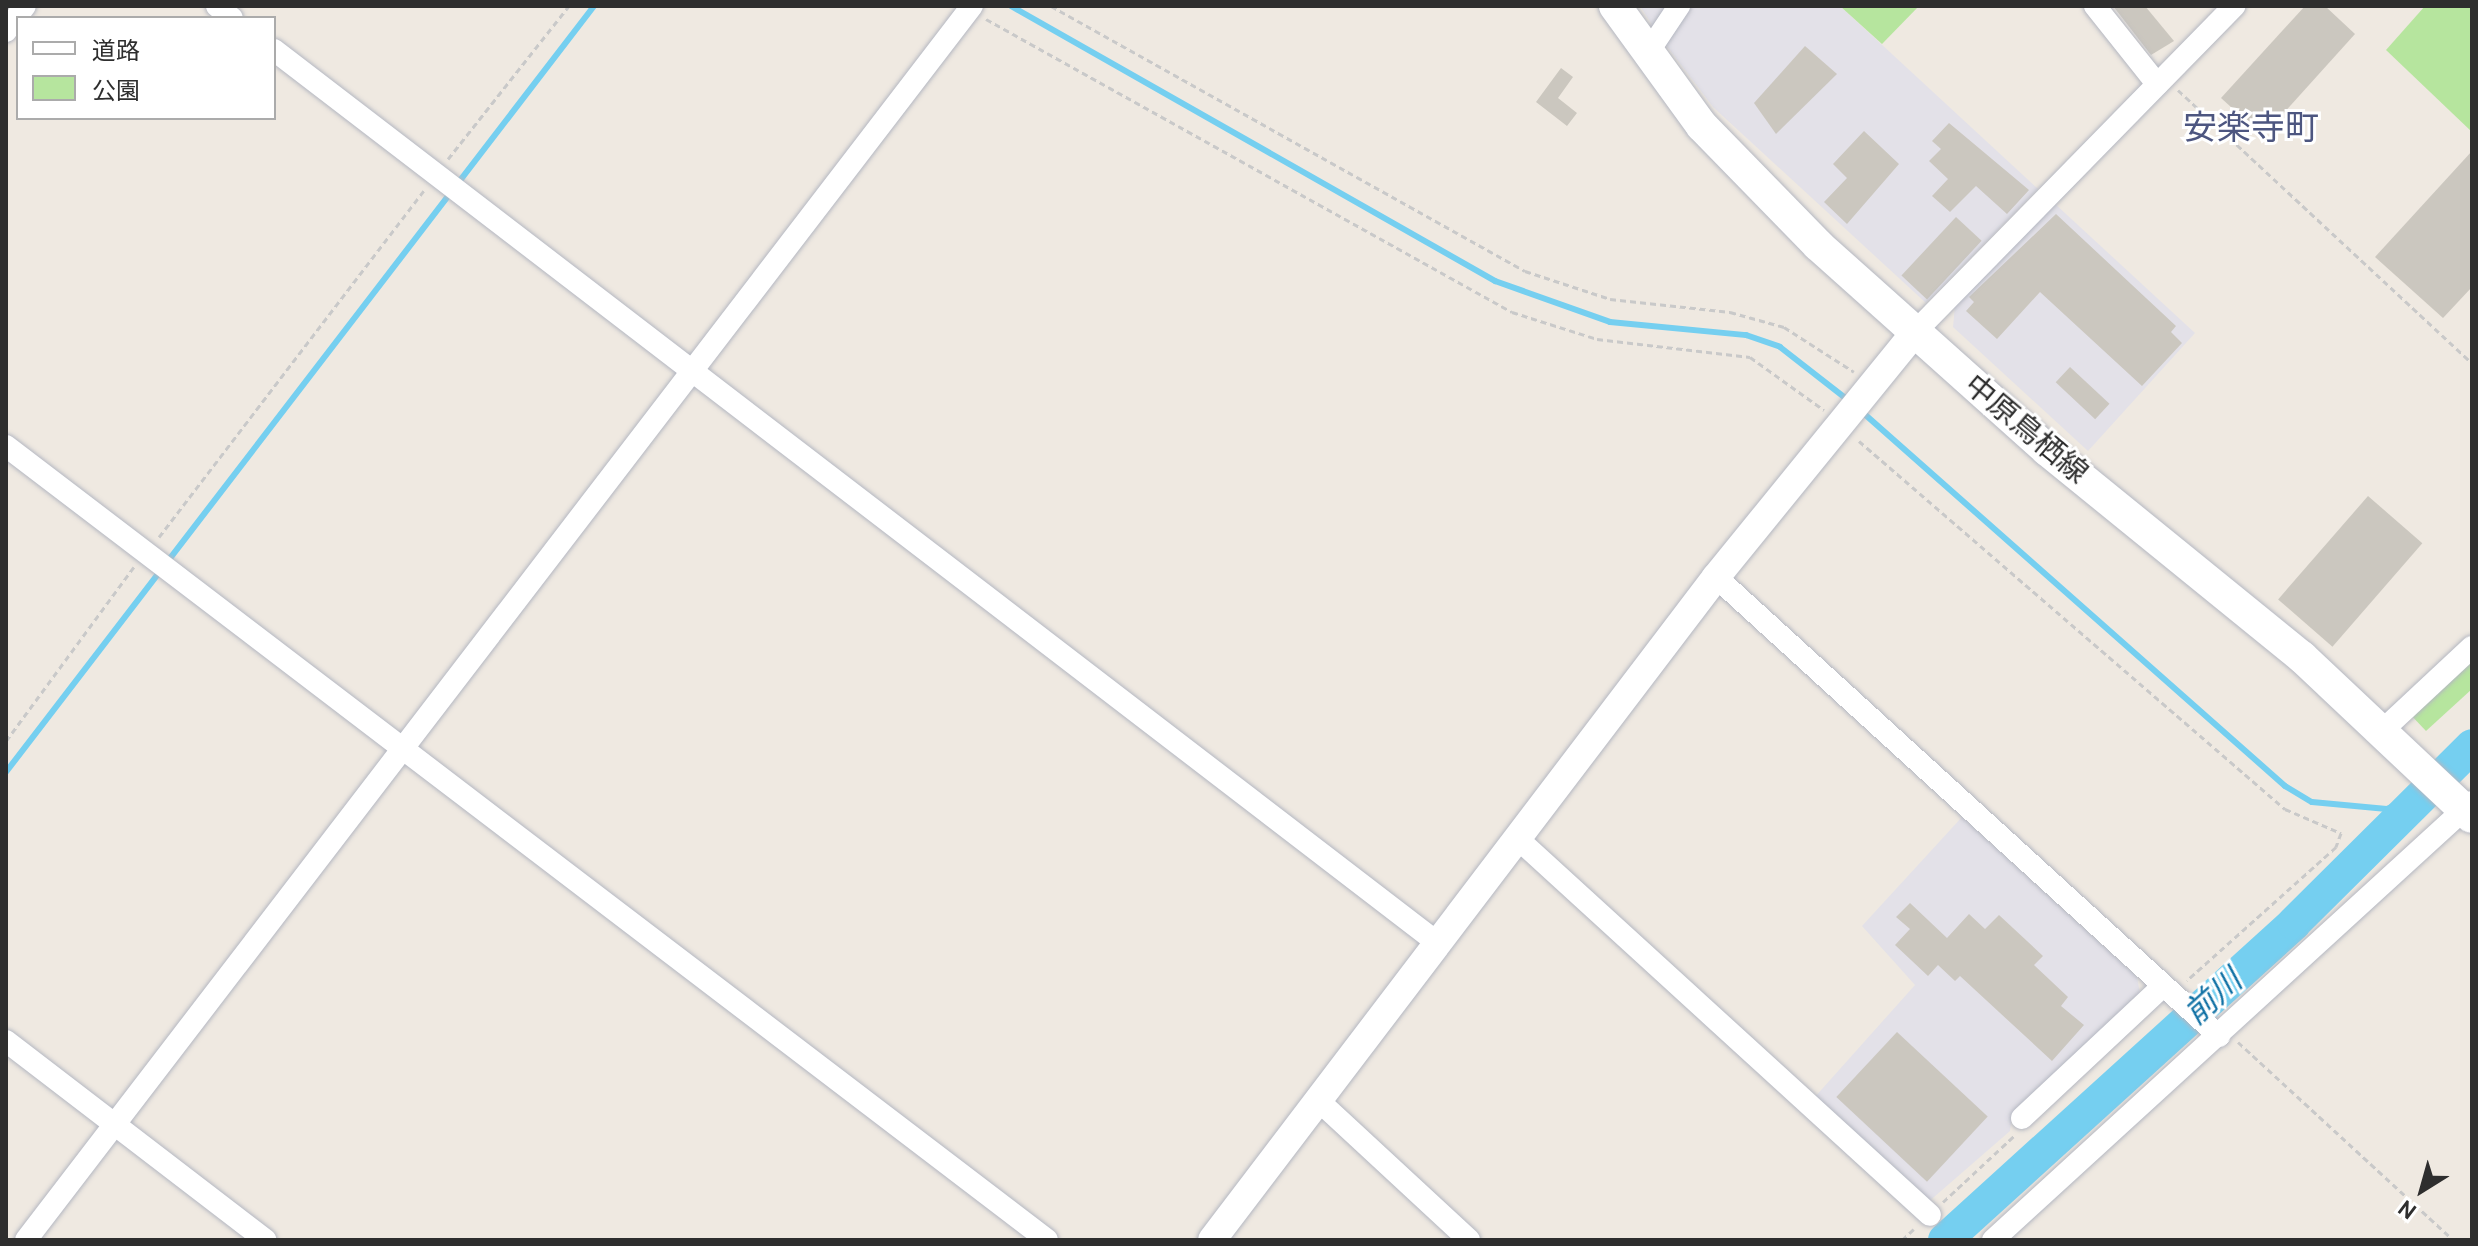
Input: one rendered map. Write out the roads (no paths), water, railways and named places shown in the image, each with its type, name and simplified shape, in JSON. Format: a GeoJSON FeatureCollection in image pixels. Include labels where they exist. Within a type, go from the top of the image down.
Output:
{"type":"FeatureCollection","features":[{"type":"Feature","properties":{"kind":"main road","name":"中原鳥栖線"},"geometry":{"type":"LineString","coordinates":[[1615,6],[1647,54],[1745,175],[1914,333],[2384,729],[2466,808]]}},
{"type":"Feature","properties":{"kind":"street"},"geometry":{"type":"LineString","coordinates":[[1647,54],[1679,6]]}},
{"type":"Feature","properties":{"kind":"street"},"geometry":{"type":"LineString","coordinates":[[2095,6],[2161,79]]}},
{"type":"Feature","properties":{"kind":"street"},"geometry":{"type":"LineString","coordinates":[[1212,1240],[1320,1102],[1716,577],[1840,421],[1914,333],[2234,6]]}},
{"type":"Feature","properties":{"kind":"street"},"geometry":{"type":"LineString","coordinates":[[26,1240],[970,8]]}},
{"type":"Feature","properties":{"kind":"street"},"geometry":{"type":"LineString","coordinates":[[276,52],[1439,944]]}},
{"type":"Feature","properties":{"kind":"street"},"geometry":{"type":"LineString","coordinates":[[6,446],[1047,1240]]}},
{"type":"Feature","properties":{"kind":"street"},"geometry":{"type":"LineString","coordinates":[[1716,577],[2169,993],[2216,1030]]}},
{"type":"Feature","properties":{"kind":"street"},"geometry":{"type":"LineString","coordinates":[[2384,729],[2472,647]]}},
{"type":"Feature","properties":{"kind":"street"},"geometry":{"type":"LineString","coordinates":[[1993,1240],[2216,1030],[2466,808]]}},
{"type":"Feature","properties":{"kind":"street"},"geometry":{"type":"LineString","coordinates":[[1517,838],[1930,1215]]}},
{"type":"Feature","properties":{"kind":"street"},"geometry":{"type":"LineString","coordinates":[[2022,1118],[2169,993]]}},
{"type":"Feature","properties":{"kind":"street"},"geometry":{"type":"LineString","coordinates":[[6,1041],[265,1240]]}},
{"type":"Feature","properties":{"kind":"street"},"geometry":{"type":"LineString","coordinates":[[1320,1102],[1469,1240]]}},
{"type":"Feature","properties":{"kind":"waterway"},"geometry":{"type":"LineString","coordinates":[[6,772],[594,6]]}},
{"type":"Feature","properties":{"kind":"waterway"},"geometry":{"type":"LineString","coordinates":[[1011,6],[1495,281],[1610,322],[1746,335],[1780,347],[1849,401]]}},
{"type":"Feature","properties":{"kind":"waterway"},"geometry":{"type":"LineString","coordinates":[[1861,411],[2285,786],[2312,802],[2387,809],[2423,792]]}},
{"type":"Feature","properties":{"kind":"waterway","name":"前川"},"geometry":{"type":"LineString","coordinates":[[1945,1240],[2294,923],[2472,746]]}},
{"type":"Feature","properties":{"kind":"district","name":"安楽寺町"},"geometry":{"type":"Point","coordinates":[2251,128]}}]}
